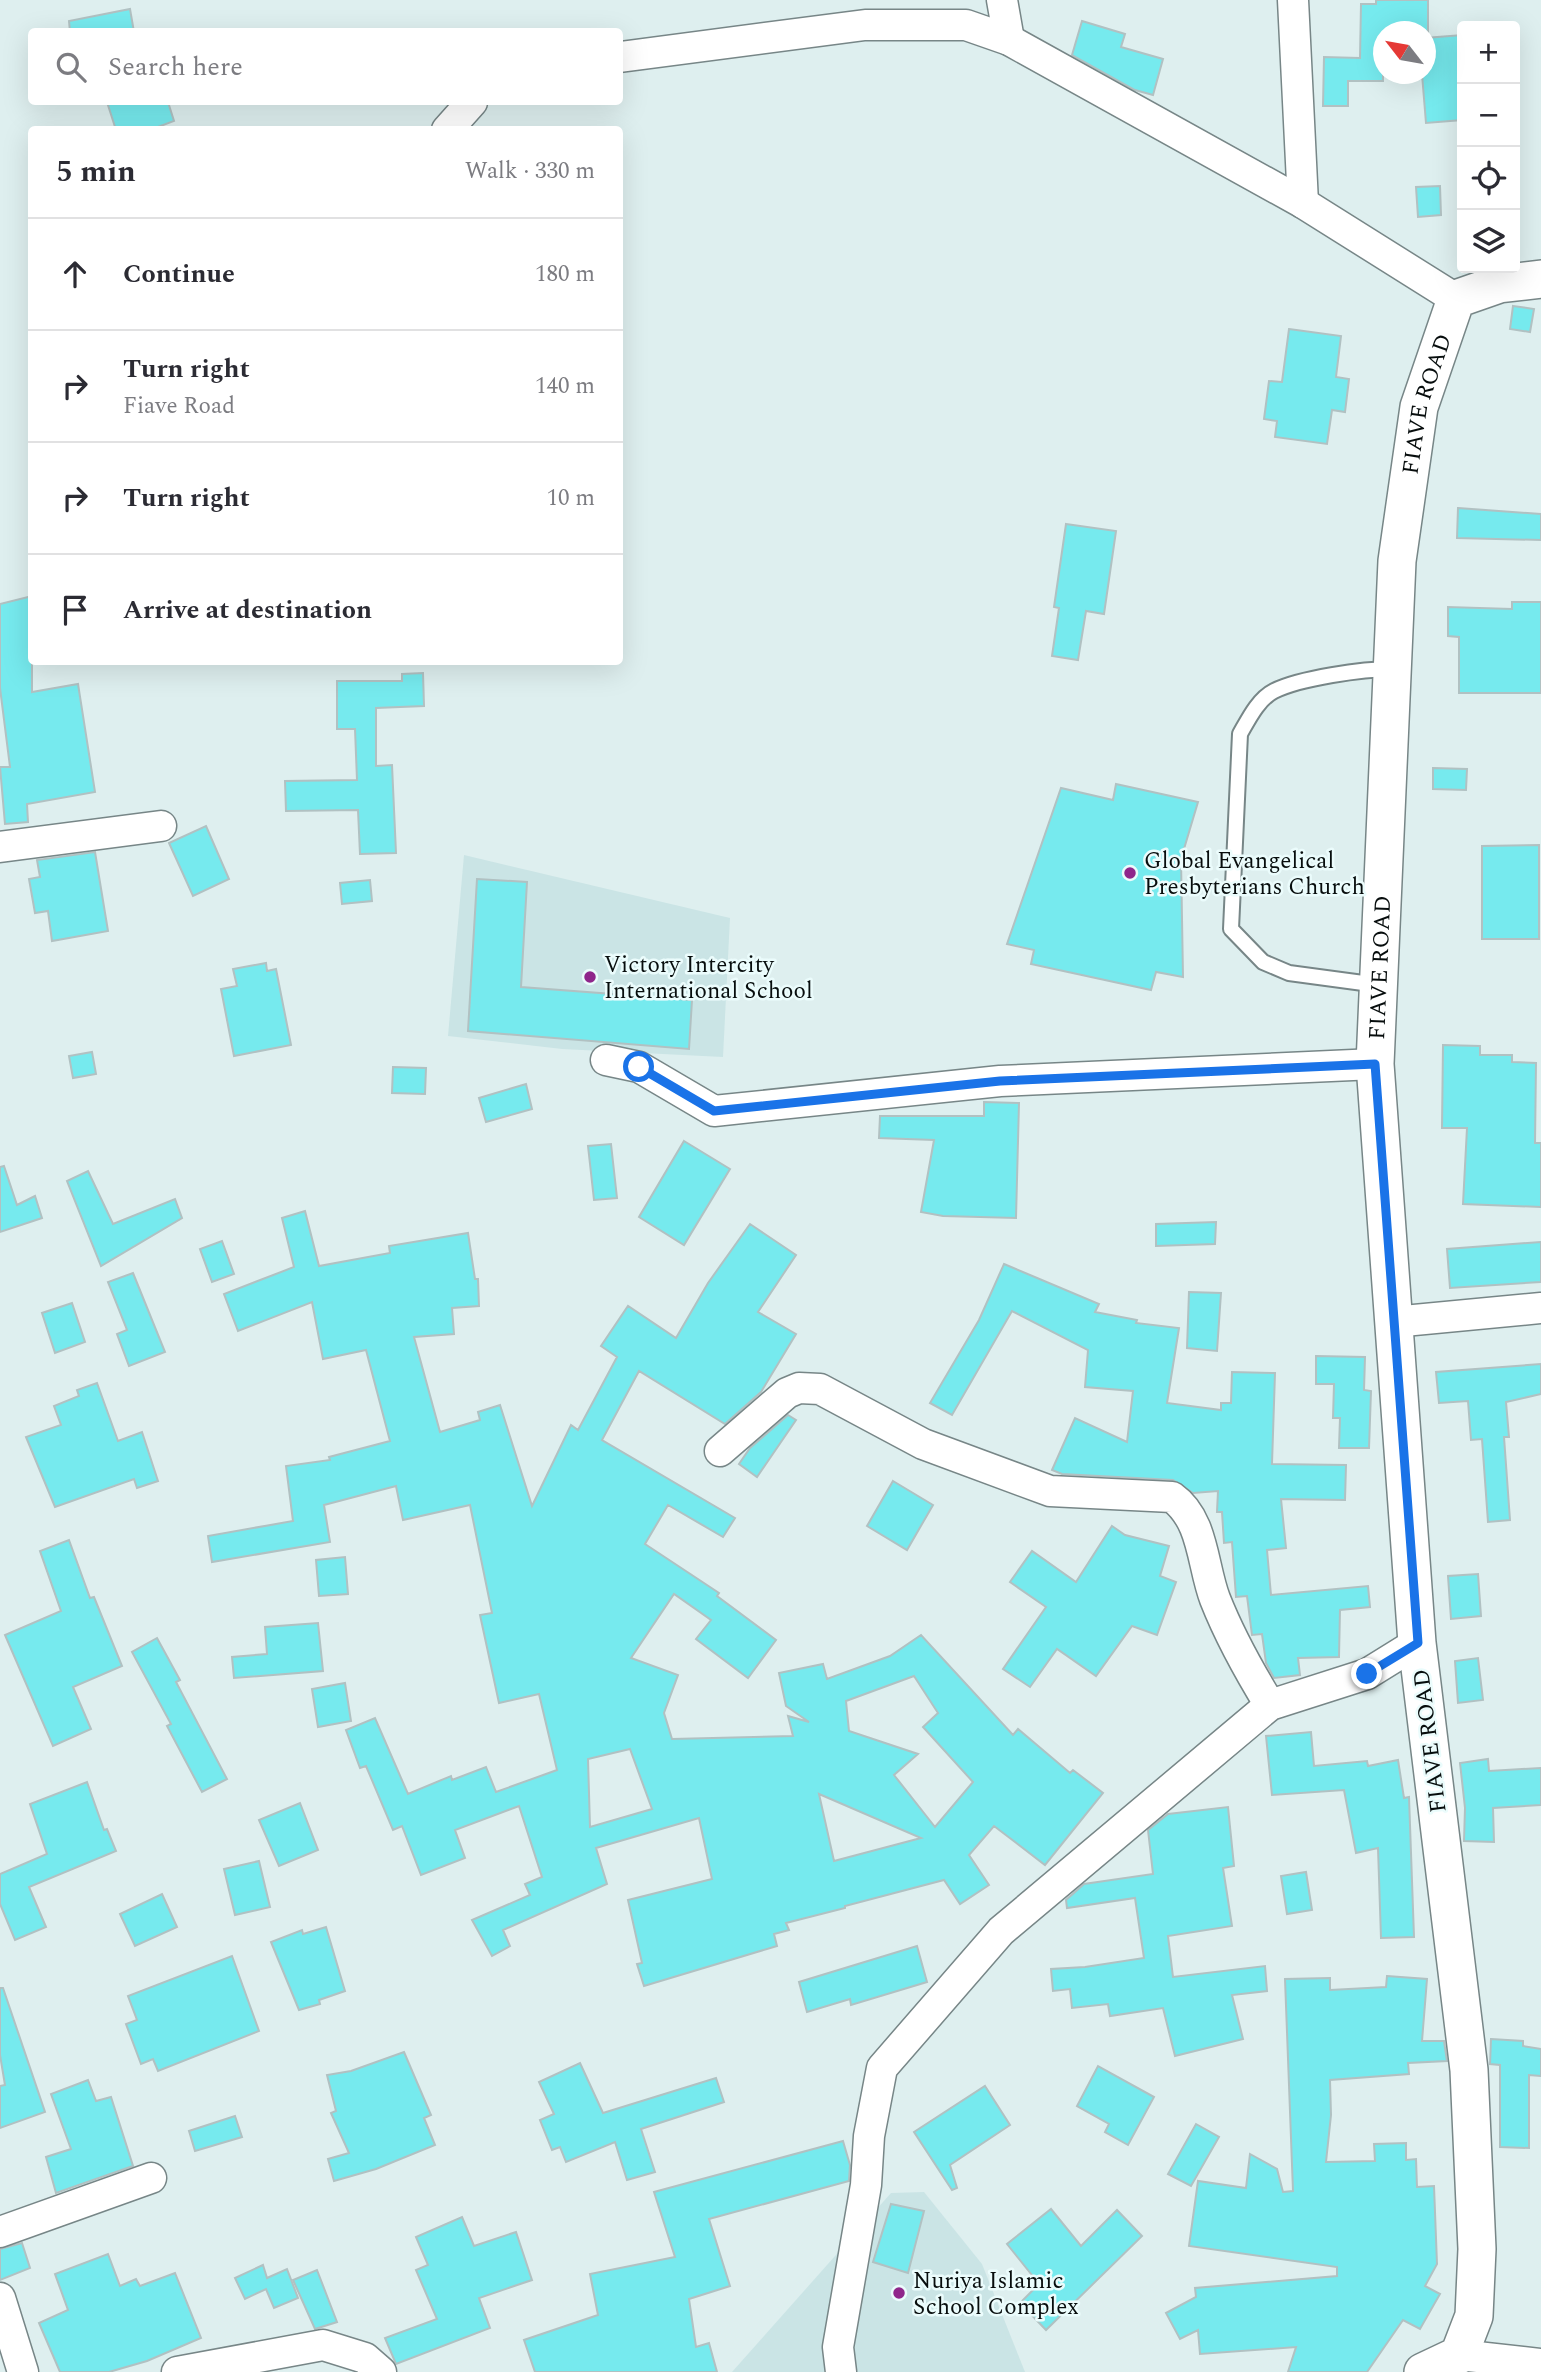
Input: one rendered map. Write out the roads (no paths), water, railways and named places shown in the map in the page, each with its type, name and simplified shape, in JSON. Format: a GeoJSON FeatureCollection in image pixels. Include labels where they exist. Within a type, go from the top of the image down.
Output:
{"type":"FeatureCollection","features":[{"type":"Feature","properties":{"kind":"street"},"geometry":{"type":"LineString","coordinates":[[1002,0],[1009,40]]}},
{"type":"Feature","properties":{"kind":"street"},"geometry":{"type":"LineString","coordinates":[[1293,0],[1303,203]]}},
{"type":"Feature","properties":{"kind":"street"},"geometry":{"type":"LineString","coordinates":[[623,57],[865,24],[966,25],[1009,40],[1303,203],[1456,299],[1499,284],[1541,279]]}},
{"type":"Feature","properties":{"kind":"street"},"geometry":{"type":"LineString","coordinates":[[450,126],[468,105]]}},
{"type":"Feature","properties":{"kind":"street","name":"FIAVE ROAD"},"geometry":{"type":"LineString","coordinates":[[1456,299],[1419,407],[1397,561],[1375,1064],[1392,1322],[1418,1643],[1469,2070],[1477,2249],[1474,2316],[1459,2355]]}},
{"type":"Feature","properties":{"kind":"street"},"geometry":{"type":"LineString","coordinates":[[0,847],[161,826]]}},
{"type":"Feature","properties":{"kind":"street"},"geometry":{"type":"LineString","coordinates":[[606,1060],[639,1067],[714,1111],[1000,1081],[1375,1064]]}},
{"type":"Feature","properties":{"kind":"street"},"geometry":{"type":"LineString","coordinates":[[1392,1322],[1541,1308]]}},
{"type":"Feature","properties":{"kind":"street"},"geometry":{"type":"LineString","coordinates":[[720,1451],[787,1393],[799,1388],[820,1389],[923,1444],[1050,1491],[1172,1497],[1185,1506],[1199,1538],[1219,1608],[1240,1656],[1270,1705]]}},
{"type":"Feature","properties":{"kind":"street"},"geometry":{"type":"LineString","coordinates":[[841,2372],[838,2347],[866,2185],[869,2136],[882,2068],[1001,1931],[1270,1705],[1367,1674],[1418,1643]]}},
{"type":"Feature","properties":{"kind":"street"},"geometry":{"type":"LineString","coordinates":[[0,2232],[151,2178]]}},
{"type":"Feature","properties":{"kind":"street"},"geometry":{"type":"LineString","coordinates":[[0,2298],[23,2372]]}},
{"type":"Feature","properties":{"kind":"street"},"geometry":{"type":"LineString","coordinates":[[177,2372],[323,2345],[365,2358],[381,2372]]}},
{"type":"Feature","properties":{"kind":"street"},"geometry":{"type":"LineString","coordinates":[[1423,2372],[1459,2355],[1541,2364]]}},
{"type":"Feature","properties":{"kind":"lane"},"geometry":{"type":"LineString","coordinates":[[1379,985],[1289,973],[1263,962],[1231,929],[1240,734],[1254,710],[1273,691],[1360,669],[1392,669]]}},
{"type":"Feature","properties":{"kind":"place","name":"Global Evangelical Presbyterians Church"},"geometry":{"type":"Point","coordinates":[1130,873]}},
{"type":"Feature","properties":{"kind":"place","name":"Victory Intercity International School"},"geometry":{"type":"Point","coordinates":[590,977]}},
{"type":"Feature","properties":{"kind":"place","name":"Nuriya Islamic School Complex"},"geometry":{"type":"Point","coordinates":[899,2293]}}]}
